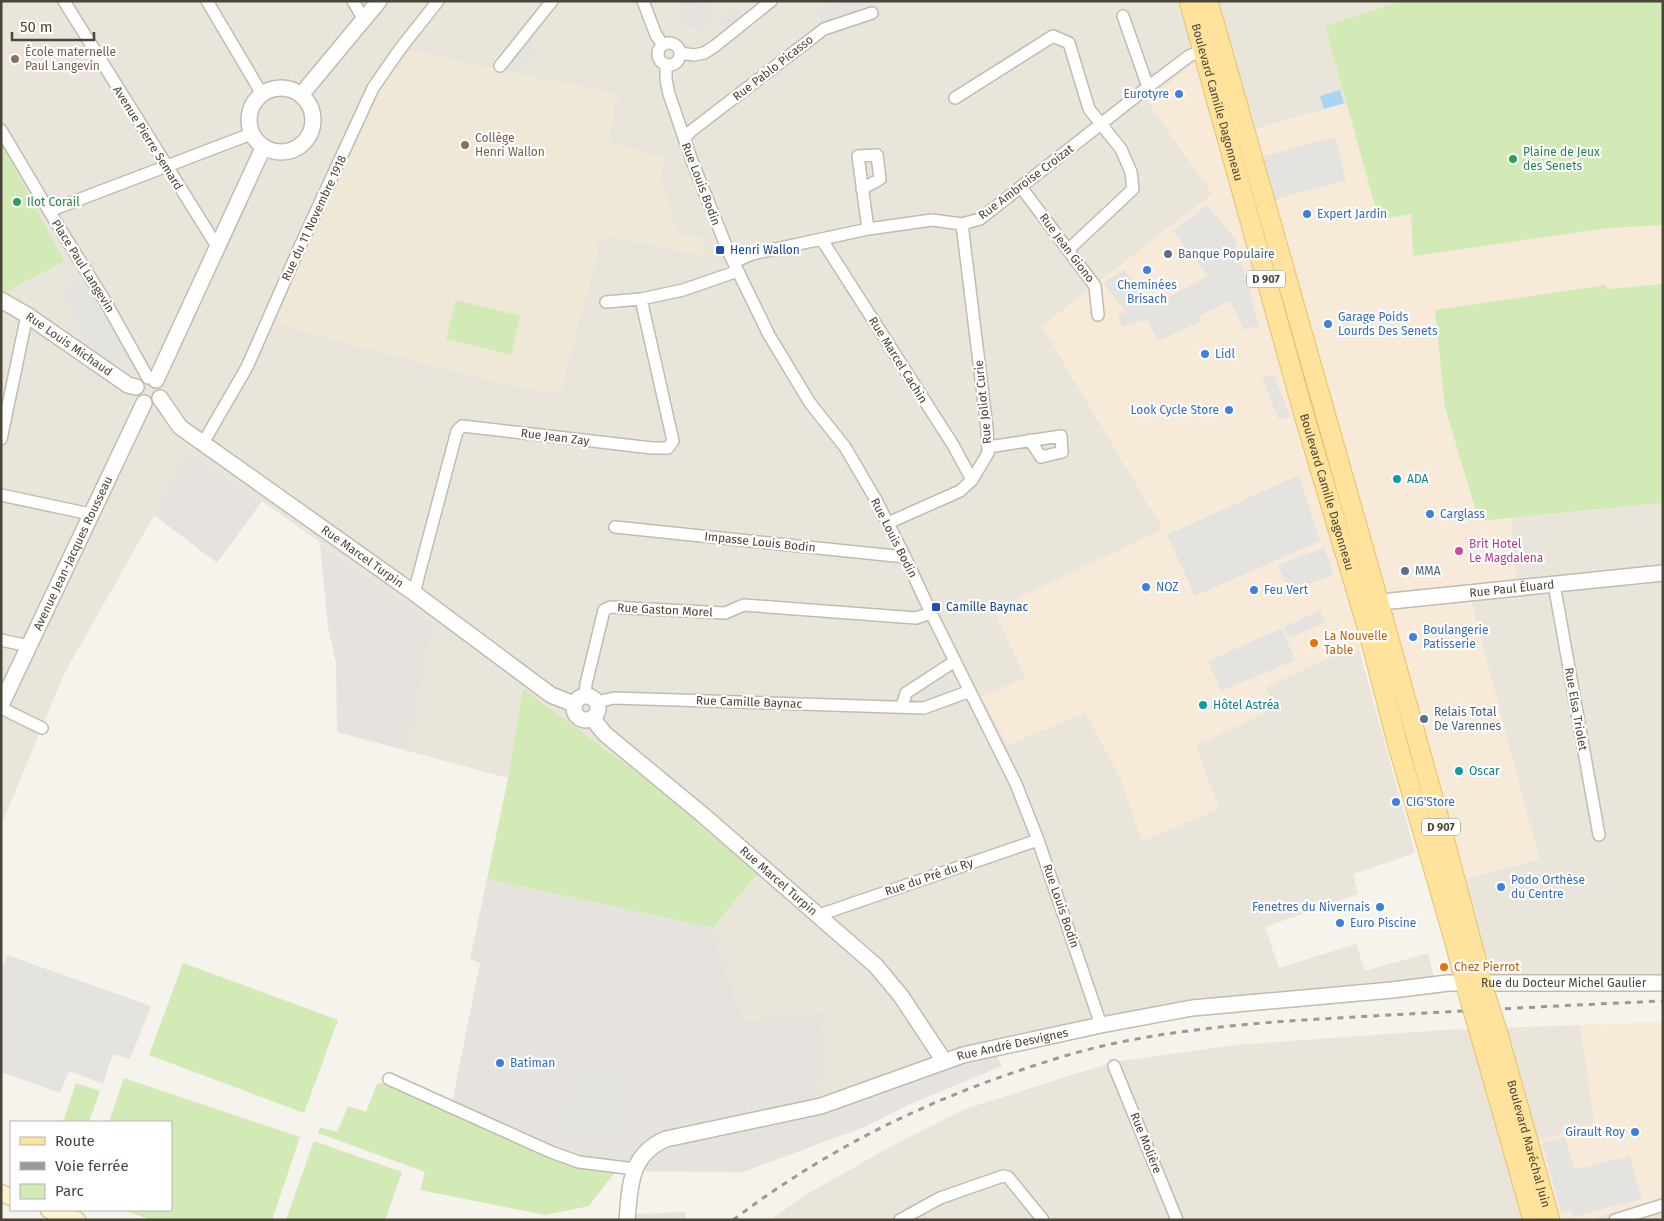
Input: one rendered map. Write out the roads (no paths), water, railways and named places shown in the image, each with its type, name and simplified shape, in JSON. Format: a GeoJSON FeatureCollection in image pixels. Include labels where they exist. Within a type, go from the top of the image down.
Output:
{"type":"FeatureCollection","features":[{"type":"Feature","properties":{"kind":"main road","name":"Boulevard Camille Dagonneau"},"geometry":{"type":"LineString","coordinates":[[1189,1],[1304,415],[1370,606]]}},
{"type":"Feature","properties":{"kind":"main road","name":"Boulevard Camille Dagonneau"},"geometry":{"type":"LineString","coordinates":[[1208,1],[1370,606],[1398,746],[1453,935],[1475,988]]}},
{"type":"Feature","properties":{"kind":"main road","name":"Boulevard Maréchal Juin"},"geometry":{"type":"LineString","coordinates":[[1475,988],[1490,1034],[1502,1108],[1533,1220]]}},
{"type":"Feature","properties":{"kind":"main road","name":"Boulevard Maréchal Juin"},"geometry":{"type":"LineString","coordinates":[[1490,1034],[1508,1068],[1550,1220]]}},
{"type":"Feature","properties":{"kind":"main road"},"geometry":{"type":"LineString","coordinates":[[52,1211],[77,1220]]}},
{"type":"Feature","properties":{"kind":"street","name":"Avenue Pierre Semard"},"geometry":{"type":"LineString","coordinates":[[64,1],[218,248]]}},
{"type":"Feature","properties":{"kind":"street"},"geometry":{"type":"LineString","coordinates":[[207,1],[262,94]]}},
{"type":"Feature","properties":{"kind":"street"},"geometry":{"type":"LineString","coordinates":[[353,1],[364,20]]}},
{"type":"Feature","properties":{"kind":"street"},"geometry":{"type":"LineString","coordinates":[[301,95],[379,1]]}},
{"type":"Feature","properties":{"kind":"street","name":"Rue du 11 Novembre 1918"},"geometry":{"type":"LineString","coordinates":[[203,443],[247,367],[373,88],[400,49],[438,1]]}},
{"type":"Feature","properties":{"kind":"street"},"geometry":{"type":"LineString","coordinates":[[500,66],[552,1]]}},
{"type":"Feature","properties":{"kind":"street"},"geometry":{"type":"LineString","coordinates":[[643,1],[656,35],[663,45]]}},
{"type":"Feature","properties":{"kind":"street"},"geometry":{"type":"LineString","coordinates":[[680,54],[694,55],[704,53],[771,1]]}},
{"type":"Feature","properties":{"kind":"street","name":"Rue Pablo Picasso"},"geometry":{"type":"LineString","coordinates":[[684,139],[691,131],[824,29],[872,13]]}},
{"type":"Feature","properties":{"kind":"street"},"geometry":{"type":"LineString","coordinates":[[1123,16],[1148,87]]}},
{"type":"Feature","properties":{"kind":"street"},"geometry":{"type":"LineString","coordinates":[[955,98],[1053,36],[1069,43],[1089,109],[1121,149],[1131,172],[1133,190],[1068,250]]}},
{"type":"Feature","properties":{"kind":"street"},"geometry":{"type":"LineString","coordinates":[[673,44],[678,47],[680,54],[676,62],[666,64],[659,58],[659,50],[663,45],[673,44]]}},
{"type":"Feature","properties":{"kind":"street","name":"Rue Ambroise Croizat"},"geometry":{"type":"LineString","coordinates":[[736,266],[752,254],[868,229],[932,220],[962,224],[980,219],[1148,87],[1189,56],[1203,50]]}},
{"type":"Feature","properties":{"kind":"street","name":"Rue Louis Bodin"},"geometry":{"type":"LineString","coordinates":[[666,64],[666,80],[669,94],[684,139],[715,220],[769,335],[810,403],[845,447],[888,522],[954,661],[1016,784],[1038,840],[1101,1025]]}},
{"type":"Feature","properties":{"kind":"street"},"geometry":{"type":"LineString","coordinates":[[282,88],[292,90],[301,95],[308,103],[313,118],[310,134],[304,143],[295,150],[284,153],[274,152],[256,142],[251,134],[248,123],[249,112],[254,102],[271,89],[282,88]]}},
{"type":"Feature","properties":{"kind":"street","name":"Place Paul Langevin"},"geometry":{"type":"LineString","coordinates":[[1,130],[105,301],[147,382]]}},
{"type":"Feature","properties":{"kind":"street"},"geometry":{"type":"LineString","coordinates":[[49,211],[251,134]]}},
{"type":"Feature","properties":{"kind":"street"},"geometry":{"type":"LineString","coordinates":[[147,382],[162,390],[160,398],[152,404],[144,403],[137,397],[147,382],[218,248],[264,148]]}},
{"type":"Feature","properties":{"kind":"street","name":"Rue Jean Giono"},"geometry":{"type":"LineString","coordinates":[[1021,187],[1095,286],[1098,315]]}},
{"type":"Feature","properties":{"kind":"street"},"geometry":{"type":"LineString","coordinates":[[862,189],[868,229]]}},
{"type":"Feature","properties":{"kind":"street","name":"Rue Joliot Curie"},"geometry":{"type":"LineString","coordinates":[[888,522],[960,491],[972,480],[988,453],[962,224]]}},
{"type":"Feature","properties":{"kind":"street","name":"Rue Marcel Cachin"},"geometry":{"type":"LineString","coordinates":[[822,240],[953,445],[972,480]]}},
{"type":"Feature","properties":{"kind":"street"},"geometry":{"type":"LineString","coordinates":[[606,302],[641,299],[683,290],[736,266]]}},
{"type":"Feature","properties":{"kind":"street","name":"Rue Jean Zay"},"geometry":{"type":"LineString","coordinates":[[414,593],[457,431],[462,426],[633,446],[668,448],[673,441],[641,299]]}},
{"type":"Feature","properties":{"kind":"street","name":"Rue Louis Michaud"},"geometry":{"type":"LineString","coordinates":[[1,300],[27,315],[105,371],[128,385],[147,382]]}},
{"type":"Feature","properties":{"kind":"street"},"geometry":{"type":"LineString","coordinates":[[1,439],[27,315]]}},
{"type":"Feature","properties":{"kind":"street","name":"Rue Marcel Turpin"},"geometry":{"type":"LineString","coordinates":[[160,398],[180,427],[414,593],[551,696],[585,701]]}},
{"type":"Feature","properties":{"kind":"street","name":"Avenue Jean-Jacques Rousseau"},"geometry":{"type":"LineString","coordinates":[[1,706],[144,403]]}},
{"type":"Feature","properties":{"kind":"street"},"geometry":{"type":"LineString","coordinates":[[988,447],[1030,440]]}},
{"type":"Feature","properties":{"kind":"street"},"geometry":{"type":"LineString","coordinates":[[1,495],[90,514]]}},
{"type":"Feature","properties":{"kind":"street","name":"Impasse Louis Bodin"},"geometry":{"type":"LineString","coordinates":[[616,526],[905,556]]}},
{"type":"Feature","properties":{"kind":"street","name":"Rue Paul Éluard"},"geometry":{"type":"LineString","coordinates":[[1370,606],[1391,601],[1663,573]]}},
{"type":"Feature","properties":{"kind":"street","name":"Rue Elsa Triolet"},"geometry":{"type":"LineString","coordinates":[[1554,584],[1599,835]]}},
{"type":"Feature","properties":{"kind":"street","name":"Rue Gaston Morel"},"geometry":{"type":"LineString","coordinates":[[585,701],[586,684],[604,610],[611,607],[725,613],[744,605],[916,618],[931,613]]}},
{"type":"Feature","properties":{"kind":"street"},"geometry":{"type":"LineString","coordinates":[[1,640],[29,646]]}},
{"type":"Feature","properties":{"kind":"street"},"geometry":{"type":"LineString","coordinates":[[902,707],[906,693],[954,661]]}},
{"type":"Feature","properties":{"kind":"street","name":"Rue Camille Baynac"},"geometry":{"type":"LineString","coordinates":[[585,701],[614,698],[924,708],[970,691]]}},
{"type":"Feature","properties":{"kind":"street"},"geometry":{"type":"LineString","coordinates":[[585,701],[597,713],[592,718],[585,720],[578,718],[574,711],[585,701]]}},
{"type":"Feature","properties":{"kind":"street"},"geometry":{"type":"LineString","coordinates":[[1,706],[42,728]]}},
{"type":"Feature","properties":{"kind":"street","name":"Rue Marcel Turpin"},"geometry":{"type":"LineString","coordinates":[[592,718],[605,734],[703,815],[876,966],[895,988],[944,1062]]}},
{"type":"Feature","properties":{"kind":"street","name":"Rue du Pré du Ry"},"geometry":{"type":"LineString","coordinates":[[819,915],[1038,840]]}},
{"type":"Feature","properties":{"kind":"street","name":"Rue André Desvignes"},"geometry":{"type":"LineString","coordinates":[[627,1220],[632,1176],[644,1152],[654,1144],[666,1139],[821,1106],[963,1055],[1101,1025],[1192,1008],[1392,990],[1448,982],[1475,988]]}},
{"type":"Feature","properties":{"kind":"street","name":"Rue du Docteur Michel Gaulier"},"geometry":{"type":"LineString","coordinates":[[1475,988],[1663,983]]}},
{"type":"Feature","properties":{"kind":"street","name":"Rue Molière"},"geometry":{"type":"LineString","coordinates":[[1114,1066],[1177,1220]]}},
{"type":"Feature","properties":{"kind":"street"},"geometry":{"type":"LineString","coordinates":[[389,1079],[551,1152],[579,1162],[635,1169]]}},
{"type":"Feature","properties":{"kind":"street","name":"Boulevard Maréchal Juin"},"geometry":{"type":"LineString","coordinates":[[1502,1108],[1513,1134],[1539,1220]]}},
{"type":"Feature","properties":{"kind":"street"},"geometry":{"type":"LineString","coordinates":[[900,1220],[940,1198],[1003,1176],[1008,1177],[1043,1220]]}},
{"type":"Feature","properties":{"kind":"street"},"geometry":{"type":"LineString","coordinates":[[1615,1220],[1663,1206]]}},
{"type":"Feature","properties":{"kind":"water"},"geometry":{"type":"Polygon","coordinates":[[[1340,90],[1344,103],[1324,109],[1320,96],[1340,90]]]}},
{"type":"Feature","properties":{"kind":"railway"},"geometry":{"type":"LineString","coordinates":[[733,1220],[766,1196],[834,1153],[905,1116],[979,1085],[1044,1062],[1098,1047],[1191,1030],[1257,1024],[1389,1015],[1663,1001]]}},
{"type":"Feature","properties":{"kind":"place","name":"École maternelle Paul Langevin"},"geometry":{"type":"Point","coordinates":[15,59]}},
{"type":"Feature","properties":{"kind":"place","name":"Eurotyre"},"geometry":{"type":"Point","coordinates":[1179,94]}},
{"type":"Feature","properties":{"kind":"place","name":"Collège Henri Wallon"},"geometry":{"type":"Point","coordinates":[465,145]}},
{"type":"Feature","properties":{"kind":"place","name":"Plaine de Jeux des Senets"},"geometry":{"type":"Point","coordinates":[1513,159]}},
{"type":"Feature","properties":{"kind":"place","name":"Ilot Corail"},"geometry":{"type":"Point","coordinates":[17,202]}},
{"type":"Feature","properties":{"kind":"place","name":"Expert Jardin"},"geometry":{"type":"Point","coordinates":[1307,214]}},
{"type":"Feature","properties":{"kind":"place","name":"Henri Wallon"},"geometry":{"type":"Point","coordinates":[720,250]}},
{"type":"Feature","properties":{"kind":"place","name":"Banque Populaire"},"geometry":{"type":"Point","coordinates":[1168,254]}},
{"type":"Feature","properties":{"kind":"place","name":"Cheminées Brisach"},"geometry":{"type":"Point","coordinates":[1147,270]}},
{"type":"Feature","properties":{"kind":"place","name":"Garage Poids Lourds Des Senets"},"geometry":{"type":"Point","coordinates":[1328,324]}},
{"type":"Feature","properties":{"kind":"place","name":"Lidl"},"geometry":{"type":"Point","coordinates":[1205,354]}},
{"type":"Feature","properties":{"kind":"place","name":"Look Cycle Store"},"geometry":{"type":"Point","coordinates":[1229,410]}},
{"type":"Feature","properties":{"kind":"place","name":"ADA"},"geometry":{"type":"Point","coordinates":[1397,479]}},
{"type":"Feature","properties":{"kind":"place","name":"Carglass"},"geometry":{"type":"Point","coordinates":[1430,514]}},
{"type":"Feature","properties":{"kind":"place","name":"Brit Hotel Le Magdalena"},"geometry":{"type":"Point","coordinates":[1459,551]}},
{"type":"Feature","properties":{"kind":"place","name":"MMA"},"geometry":{"type":"Point","coordinates":[1405,571]}},
{"type":"Feature","properties":{"kind":"place","name":"NOZ"},"geometry":{"type":"Point","coordinates":[1146,587]}},
{"type":"Feature","properties":{"kind":"place","name":"Feu Vert"},"geometry":{"type":"Point","coordinates":[1254,590]}},
{"type":"Feature","properties":{"kind":"place","name":"Camille Baynac"},"geometry":{"type":"Point","coordinates":[936,607]}},
{"type":"Feature","properties":{"kind":"place","name":"Boulangerie Patisserie"},"geometry":{"type":"Point","coordinates":[1413,637]}},
{"type":"Feature","properties":{"kind":"place","name":"La Nouvelle Table"},"geometry":{"type":"Point","coordinates":[1314,643]}},
{"type":"Feature","properties":{"kind":"place","name":"Hôtel Astréa"},"geometry":{"type":"Point","coordinates":[1203,705]}},
{"type":"Feature","properties":{"kind":"place","name":"Relais Total De Varennes"},"geometry":{"type":"Point","coordinates":[1424,719]}},
{"type":"Feature","properties":{"kind":"place","name":"Oscar"},"geometry":{"type":"Point","coordinates":[1459,771]}},
{"type":"Feature","properties":{"kind":"place","name":"CIG'Store"},"geometry":{"type":"Point","coordinates":[1396,802]}},
{"type":"Feature","properties":{"kind":"place","name":"Podo Orthèse du Centre"},"geometry":{"type":"Point","coordinates":[1501,887]}},
{"type":"Feature","properties":{"kind":"place","name":"Fenetres du Nivernais"},"geometry":{"type":"Point","coordinates":[1380,907]}},
{"type":"Feature","properties":{"kind":"place","name":"Euro Piscine"},"geometry":{"type":"Point","coordinates":[1340,923]}},
{"type":"Feature","properties":{"kind":"place","name":"Chez Pierrot"},"geometry":{"type":"Point","coordinates":[1444,967]}},
{"type":"Feature","properties":{"kind":"place","name":"Batiman"},"geometry":{"type":"Point","coordinates":[500,1063]}},
{"type":"Feature","properties":{"kind":"place","name":"Girault Roy"},"geometry":{"type":"Point","coordinates":[1635,1132]}}]}
